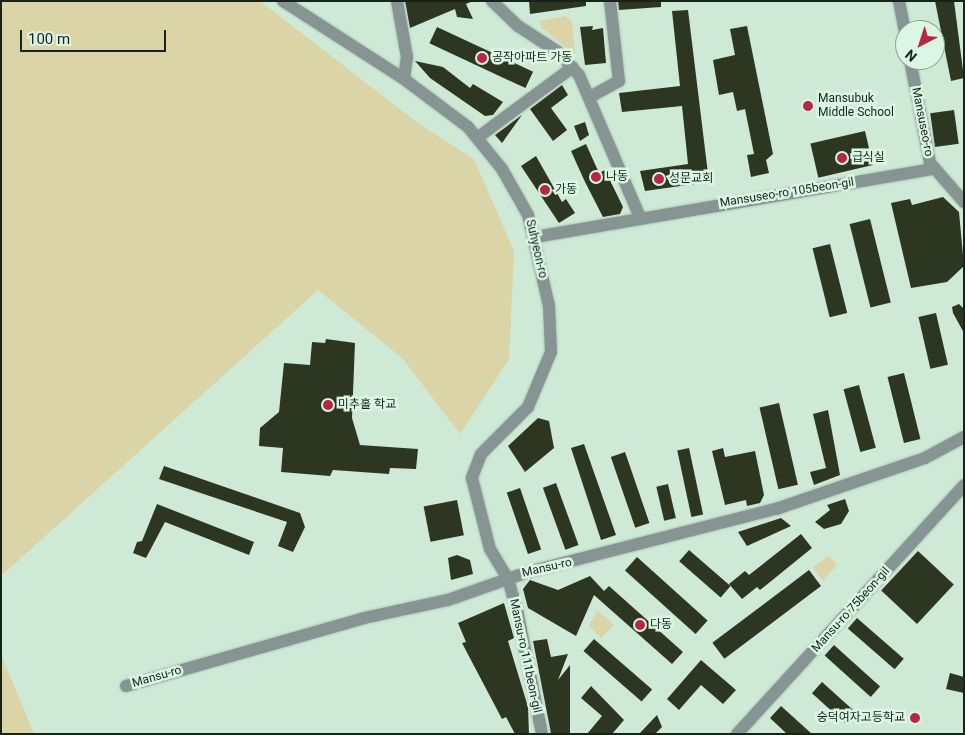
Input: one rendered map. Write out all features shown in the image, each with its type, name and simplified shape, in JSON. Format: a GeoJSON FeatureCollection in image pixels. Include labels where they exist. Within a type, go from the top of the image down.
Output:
{"type":"FeatureCollection","features":[{"type":"Feature","properties":{"kind":"street","name":"Suhyeon-ro"},"geometry":{"type":"LineString","coordinates":[[283,1],[404,79],[477,138],[516,192],[534,237],[551,322],[548,364],[528,408],[481,454],[472,478],[490,549],[508,578]]}},
{"type":"Feature","properties":{"kind":"street"},"geometry":{"type":"LineString","coordinates":[[397,1],[407,57],[404,79]]}},
{"type":"Feature","properties":{"kind":"street"},"geometry":{"type":"LineString","coordinates":[[492,1],[573,67],[590,97],[640,217]]}},
{"type":"Feature","properties":{"kind":"street"},"geometry":{"type":"LineString","coordinates":[[590,97],[620,81],[610,1]]}},
{"type":"Feature","properties":{"kind":"street"},"geometry":{"type":"LineString","coordinates":[[899,1],[903,20]]}},
{"type":"Feature","properties":{"kind":"street"},"geometry":{"type":"LineString","coordinates":[[477,138],[573,67]]}},
{"type":"Feature","properties":{"kind":"street","name":"Mansuseo-ro"},"geometry":{"type":"LineString","coordinates":[[912,70],[933,169],[964,202]]}},
{"type":"Feature","properties":{"kind":"street","name":"Mansuseo-ro 105beon-gil"},"geometry":{"type":"LineString","coordinates":[[534,237],[640,217],[933,169]]}},
{"type":"Feature","properties":{"kind":"street","name":"Mansu-ro"},"geometry":{"type":"LineString","coordinates":[[126,686],[364,618],[448,600],[508,578],[776,509],[925,458],[964,438]]}},
{"type":"Feature","properties":{"kind":"street","name":"Mansu-ro 75beon-gil"},"geometry":{"type":"LineString","coordinates":[[737,734],[964,485]]}},
{"type":"Feature","properties":{"kind":"street","name":"Mansu-ro 111beon-gil"},"geometry":{"type":"LineString","coordinates":[[508,578],[542,734]]}},
{"type":"Feature","properties":{"kind":"shaded area"},"geometry":{"type":"Polygon","coordinates":[[[1,1],[260,1],[418,123],[474,159],[514,251],[509,359],[460,434],[402,358],[318,290],[1,576],[1,1]]]}},
{"type":"Feature","properties":{"kind":"shaded area"},"geometry":{"type":"Polygon","coordinates":[[[565,16],[572,22],[575,55],[542,28],[539,21],[565,16]]]}},
{"type":"Feature","properties":{"kind":"shaded area"},"geometry":{"type":"Polygon","coordinates":[[[829,556],[837,565],[823,581],[813,567],[829,556]]]}},
{"type":"Feature","properties":{"kind":"shaded area"},"geometry":{"type":"Polygon","coordinates":[[[597,610],[614,625],[601,638],[589,626],[597,610]]]}},
{"type":"Feature","properties":{"kind":"shaded area"},"geometry":{"type":"Polygon","coordinates":[[[1,655],[34,733],[35,734],[1,734],[1,655]]]}},
{"type":"Feature","properties":{"kind":"building"},"geometry":{"type":"Polygon","coordinates":[[[405,1],[473,1],[466,4],[473,19],[457,17],[455,9],[410,28],[405,1]]]}},
{"type":"Feature","properties":{"kind":"building"},"geometry":{"type":"Polygon","coordinates":[[[529,1],[586,1],[586,6],[530,14],[529,1]]]}},
{"type":"Feature","properties":{"kind":"building"},"geometry":{"type":"Polygon","coordinates":[[[618,1],[661,1],[661,7],[619,10],[618,1]]]}},
{"type":"Feature","properties":{"kind":"building"},"geometry":{"type":"Polygon","coordinates":[[[935,1],[954,1],[964,78],[951,81],[945,51],[945,20],[939,20],[935,1]]]}},
{"type":"Feature","properties":{"kind":"building"},"geometry":{"type":"Polygon","coordinates":[[[688,10],[709,182],[645,191],[640,171],[688,164],[682,106],[622,112],[619,93],[680,86],[672,11],[688,10]]]}},
{"type":"Feature","properties":{"kind":"building"},"geometry":{"type":"Polygon","coordinates":[[[593,26],[592,30],[603,28],[606,63],[585,65],[580,27],[593,26]]]}},
{"type":"Feature","properties":{"kind":"building"},"geometry":{"type":"Polygon","coordinates":[[[747,26],[773,154],[766,160],[769,173],[751,177],[747,155],[754,154],[745,109],[737,111],[733,92],[719,95],[713,60],[735,55],[730,29],[747,26]]]}},
{"type":"Feature","properties":{"kind":"building","name":"공작아파트 가동"},"geometry":{"type":"Polygon","coordinates":[[[437,27],[533,72],[525,88],[429,43],[437,27]]]}},
{"type":"Feature","properties":{"kind":"building"},"geometry":{"type":"Polygon","coordinates":[[[415,61],[443,67],[470,88],[473,84],[503,102],[493,115],[485,116],[430,78],[415,61]]]}},
{"type":"Feature","properties":{"kind":"building"},"geometry":{"type":"Polygon","coordinates":[[[562,85],[568,95],[551,108],[567,130],[553,141],[530,109],[562,85]]]}},
{"type":"Feature","properties":{"kind":"building"},"geometry":{"type":"Polygon","coordinates":[[[954,110],[959,144],[935,147],[930,113],[954,110]]]}},
{"type":"Feature","properties":{"kind":"building"},"geometry":{"type":"Polygon","coordinates":[[[522,115],[502,143],[495,135],[522,115]]]}},
{"type":"Feature","properties":{"kind":"building"},"geometry":{"type":"Polygon","coordinates":[[[585,122],[589,135],[580,141],[574,126],[585,122]]]}},
{"type":"Feature","properties":{"kind":"building","name":"급식실"},"geometry":{"type":"Polygon","coordinates":[[[865,131],[873,165],[818,178],[810,144],[865,131]]]}},
{"type":"Feature","properties":{"kind":"building","name":"나동"},"geometry":{"type":"Polygon","coordinates":[[[586,144],[599,173],[605,170],[623,207],[620,214],[603,217],[585,182],[571,151],[586,144]]]}},
{"type":"Feature","properties":{"kind":"building","name":"가동"},"geometry":{"type":"Polygon","coordinates":[[[536,156],[562,202],[566,199],[575,213],[559,223],[521,166],[536,156]]]}},
{"type":"Feature","properties":{"kind":"building"},"geometry":{"type":"Polygon","coordinates":[[[943,197],[959,212],[964,266],[947,282],[911,288],[891,203],[910,199],[912,205],[943,197]]]}},
{"type":"Feature","properties":{"kind":"building"},"geometry":{"type":"Polygon","coordinates":[[[870,219],[891,302],[870,308],[850,224],[870,219]]]}},
{"type":"Feature","properties":{"kind":"building"},"geometry":{"type":"Polygon","coordinates":[[[830,244],[847,313],[830,317],[813,248],[830,244]]]}},
{"type":"Feature","properties":{"kind":"building"},"geometry":{"type":"Polygon","coordinates":[[[959,304],[964,309],[964,333],[953,313],[952,307],[959,304]]]}},
{"type":"Feature","properties":{"kind":"building"},"geometry":{"type":"Polygon","coordinates":[[[936,313],[948,365],[930,369],[918,317],[936,313]]]}},
{"type":"Feature","properties":{"kind":"building","name":"미추홀 학교"},"geometry":{"type":"Polygon","coordinates":[[[326,339],[355,343],[352,418],[360,445],[418,449],[416,469],[390,468],[389,474],[333,470],[330,476],[281,472],[283,448],[259,446],[260,428],[279,412],[284,363],[310,365],[312,342],[325,343],[326,339]]]}},
{"type":"Feature","properties":{"kind":"building"},"geometry":{"type":"Polygon","coordinates":[[[904,373],[920,439],[904,443],[888,377],[904,373]]]}},
{"type":"Feature","properties":{"kind":"building"},"geometry":{"type":"Polygon","coordinates":[[[859,385],[876,448],[860,452],[844,389],[859,385]]]}},
{"type":"Feature","properties":{"kind":"building"},"geometry":{"type":"Polygon","coordinates":[[[779,403],[798,485],[778,489],[760,407],[779,403]]]}},
{"type":"Feature","properties":{"kind":"building"},"geometry":{"type":"Polygon","coordinates":[[[828,410],[840,475],[814,485],[810,472],[826,468],[813,414],[828,410]]]}},
{"type":"Feature","properties":{"kind":"building"},"geometry":{"type":"Polygon","coordinates":[[[538,418],[549,421],[554,448],[525,472],[508,446],[538,418]]]}},
{"type":"Feature","properties":{"kind":"building"},"geometry":{"type":"Polygon","coordinates":[[[584,444],[616,535],[601,540],[571,448],[584,444]]]}},
{"type":"Feature","properties":{"kind":"building"},"geometry":{"type":"Polygon","coordinates":[[[689,448],[703,515],[691,517],[677,450],[689,448]]]}},
{"type":"Feature","properties":{"kind":"building"},"geometry":{"type":"Polygon","coordinates":[[[723,448],[725,457],[755,451],[764,495],[760,503],[747,506],[746,500],[725,505],[712,451],[723,448]]]}},
{"type":"Feature","properties":{"kind":"building"},"geometry":{"type":"Polygon","coordinates":[[[625,452],[649,523],[635,528],[611,457],[625,452]]]}},
{"type":"Feature","properties":{"kind":"building"},"geometry":{"type":"Polygon","coordinates":[[[164,466],[300,513],[305,527],[293,552],[278,546],[287,522],[159,479],[164,466]]]}},
{"type":"Feature","properties":{"kind":"building"},"geometry":{"type":"Polygon","coordinates":[[[556,483],[579,545],[565,550],[543,488],[556,483]]]}},
{"type":"Feature","properties":{"kind":"building"},"geometry":{"type":"Polygon","coordinates":[[[668,484],[676,518],[664,521],[656,487],[668,484]]]}},
{"type":"Feature","properties":{"kind":"building"},"geometry":{"type":"Polygon","coordinates":[[[520,488],[541,549],[528,554],[507,493],[520,488]]]}},
{"type":"Feature","properties":{"kind":"building"},"geometry":{"type":"Polygon","coordinates":[[[845,499],[849,511],[841,524],[824,529],[815,522],[830,510],[827,505],[845,499]]]}},
{"type":"Feature","properties":{"kind":"building"},"geometry":{"type":"Polygon","coordinates":[[[457,500],[464,535],[430,542],[424,506],[457,500]]]}},
{"type":"Feature","properties":{"kind":"building"},"geometry":{"type":"Polygon","coordinates":[[[157,504],[254,542],[249,555],[165,522],[146,558],[133,553],[137,542],[142,541],[157,504]]]}},
{"type":"Feature","properties":{"kind":"building"},"geometry":{"type":"Polygon","coordinates":[[[781,518],[791,526],[747,546],[738,532],[781,518]]]}},
{"type":"Feature","properties":{"kind":"building"},"geometry":{"type":"Polygon","coordinates":[[[801,534],[812,548],[760,590],[757,587],[742,599],[729,584],[745,571],[749,575],[801,534]]]}},
{"type":"Feature","properties":{"kind":"building"},"geometry":{"type":"Polygon","coordinates":[[[689,550],[731,586],[721,597],[679,561],[689,550]]]}},
{"type":"Feature","properties":{"kind":"building"},"geometry":{"type":"Polygon","coordinates":[[[918,551],[954,584],[917,624],[881,590],[918,551]]]}},
{"type":"Feature","properties":{"kind":"building"},"geometry":{"type":"Polygon","coordinates":[[[457,555],[470,560],[473,574],[451,580],[448,558],[457,555]]]}},
{"type":"Feature","properties":{"kind":"building"},"geometry":{"type":"Polygon","coordinates":[[[637,557],[708,621],[696,634],[625,570],[637,557]]]}},
{"type":"Feature","properties":{"kind":"building"},"geometry":{"type":"Polygon","coordinates":[[[809,570],[821,586],[724,659],[712,643],[809,570]]]}},
{"type":"Feature","properties":{"kind":"building"},"geometry":{"type":"Polygon","coordinates":[[[590,576],[604,591],[609,586],[683,652],[672,664],[594,595],[576,636],[528,608],[523,589],[530,580],[558,590],[590,576]]]}},
{"type":"Feature","properties":{"kind":"building"},"geometry":{"type":"Polygon","coordinates":[[[504,603],[514,638],[508,641],[528,707],[529,734],[515,734],[506,717],[502,719],[462,643],[466,642],[458,623],[504,603]]]}},
{"type":"Feature","properties":{"kind":"building"},"geometry":{"type":"Polygon","coordinates":[[[857,618],[904,659],[895,669],[848,629],[857,618]]]}},
{"type":"Feature","properties":{"kind":"building"},"geometry":{"type":"Polygon","coordinates":[[[547,639],[551,657],[568,654],[558,680],[570,665],[570,734],[551,734],[533,641],[547,639]]]}},
{"type":"Feature","properties":{"kind":"building"},"geometry":{"type":"Polygon","coordinates":[[[594,639],[652,690],[642,702],[584,651],[594,639]]]}},
{"type":"Feature","properties":{"kind":"building"},"geometry":{"type":"Polygon","coordinates":[[[834,645],[880,686],[871,697],[825,655],[834,645]]]}},
{"type":"Feature","properties":{"kind":"building"},"geometry":{"type":"Polygon","coordinates":[[[701,660],[736,690],[723,704],[701,685],[679,710],[667,699],[701,660]]]}},
{"type":"Feature","properties":{"kind":"building"},"geometry":{"type":"Polygon","coordinates":[[[950,673],[964,677],[964,693],[946,689],[950,673]]]}},
{"type":"Feature","properties":{"kind":"building"},"geometry":{"type":"Polygon","coordinates":[[[822,682],[856,713],[846,724],[812,693],[822,682]]]}},
{"type":"Feature","properties":{"kind":"building"},"geometry":{"type":"Polygon","coordinates":[[[591,686],[624,720],[612,734],[587,734],[602,716],[581,698],[591,686]]]}},
{"type":"Feature","properties":{"kind":"building"},"geometry":{"type":"Polygon","coordinates":[[[781,706],[812,734],[787,734],[770,718],[781,706]]]}},
{"type":"Feature","properties":{"kind":"building"},"geometry":{"type":"Polygon","coordinates":[[[657,715],[662,727],[655,734],[639,734],[657,715]]]}},
{"type":"Feature","properties":{"kind":"place","name":"공작아파트 가동"},"geometry":{"type":"Point","coordinates":[482,58]}},
{"type":"Feature","properties":{"kind":"place","name":"Mansubuk Middle School"},"geometry":{"type":"Point","coordinates":[808,106]}},
{"type":"Feature","properties":{"kind":"place","name":"급식실"},"geometry":{"type":"Point","coordinates":[842,158]}},
{"type":"Feature","properties":{"kind":"place","name":"나동"},"geometry":{"type":"Point","coordinates":[596,177]}},
{"type":"Feature","properties":{"kind":"place","name":"성문교회"},"geometry":{"type":"Point","coordinates":[659,179]}},
{"type":"Feature","properties":{"kind":"place","name":"가동"},"geometry":{"type":"Point","coordinates":[545,190]}},
{"type":"Feature","properties":{"kind":"place","name":"미추홀 학교"},"geometry":{"type":"Point","coordinates":[328,405]}},
{"type":"Feature","properties":{"kind":"place","name":"다동"},"geometry":{"type":"Point","coordinates":[640,625]}},
{"type":"Feature","properties":{"kind":"place","name":"숭덕여자고등학교"},"geometry":{"type":"Point","coordinates":[915,718]}}]}
